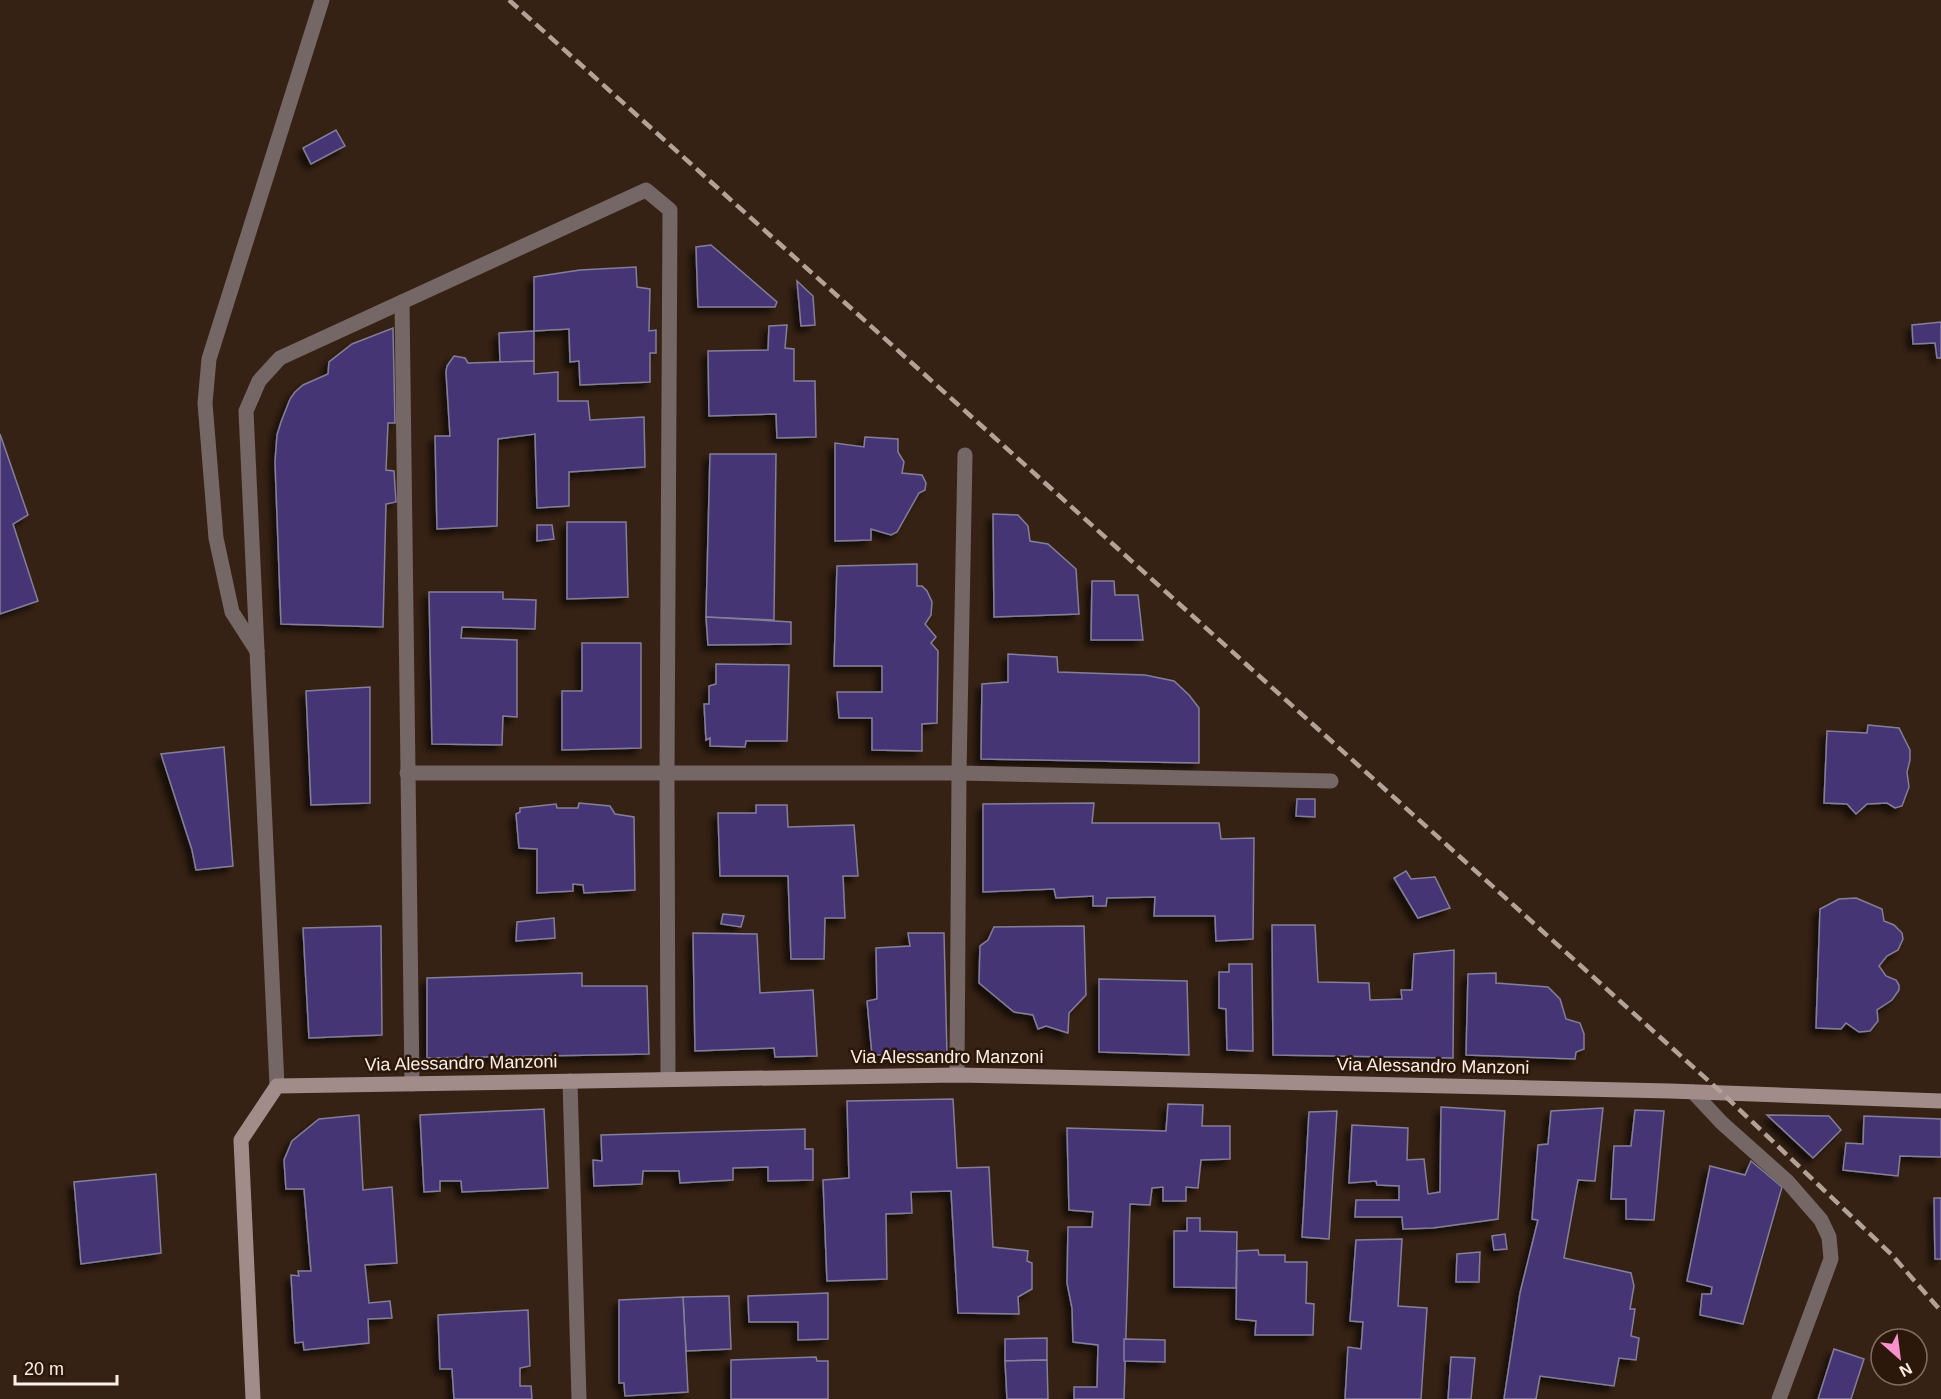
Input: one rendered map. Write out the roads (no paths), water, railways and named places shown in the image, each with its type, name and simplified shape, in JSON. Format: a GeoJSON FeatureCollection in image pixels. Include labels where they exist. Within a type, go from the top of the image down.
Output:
{"type":"FeatureCollection","features":[{"type":"Feature","properties":{"kind":"main road","name":"Via Alessandro Manzoni"},"geometry":{"type":"LineString","coordinates":[[277,1086],[957,1075],[1693,1092],[1941,1101]]}},
{"type":"Feature","properties":{"kind":"main road"},"geometry":{"type":"LineString","coordinates":[[253,1399],[241,1140],[277,1086]]}},
{"type":"Feature","properties":{"kind":"street"},"geometry":{"type":"LineString","coordinates":[[257,651],[232,612],[216,538],[205,403],[209,359],[322,0]]}},
{"type":"Feature","properties":{"kind":"street"},"geometry":{"type":"LineString","coordinates":[[277,1086],[246,411],[259,381],[280,358],[646,190],[670,210],[668,1079]]}},
{"type":"Feature","properties":{"kind":"street"},"geometry":{"type":"LineString","coordinates":[[402,302],[412,1084]]}},
{"type":"Feature","properties":{"kind":"street"},"geometry":{"type":"LineString","coordinates":[[957,1075],[959,773],[965,455]]}},
{"type":"Feature","properties":{"kind":"street"},"geometry":{"type":"LineString","coordinates":[[407,773],[959,773],[1331,781]]}},
{"type":"Feature","properties":{"kind":"street"},"geometry":{"type":"LineString","coordinates":[[570,1081],[579,1399]]}},
{"type":"Feature","properties":{"kind":"street"},"geometry":{"type":"LineString","coordinates":[[1693,1092],[1722,1124],[1787,1181],[1821,1220],[1829,1237],[1831,1259],[1779,1399]]}},
{"type":"Feature","properties":{"kind":"railway"},"geometry":{"type":"LineString","coordinates":[[509,0],[1722,1093],[1891,1254],[1941,1311]]}}]}
